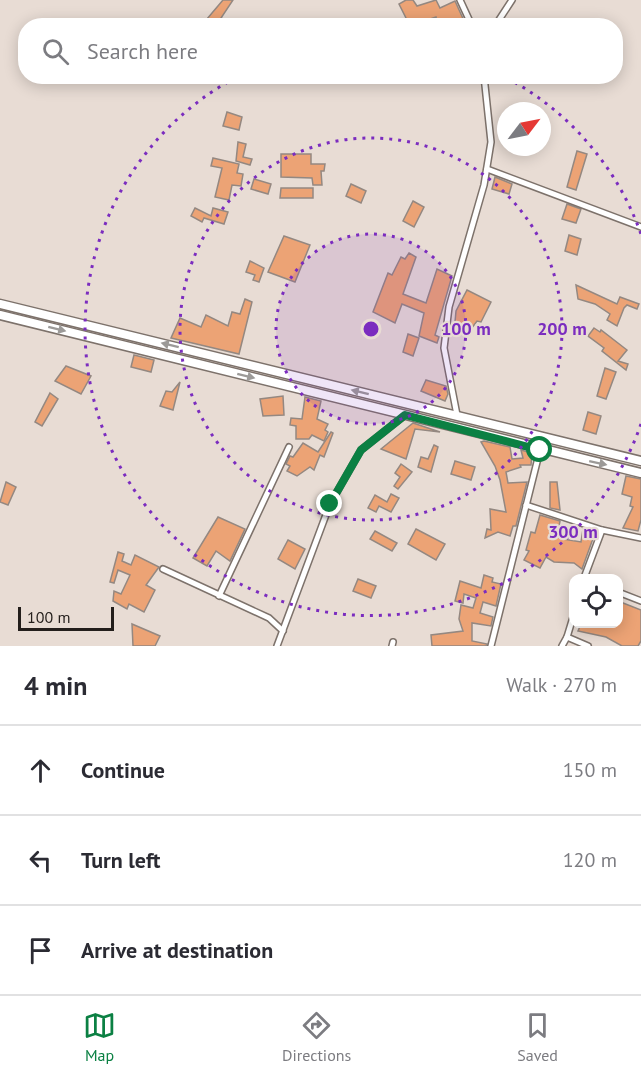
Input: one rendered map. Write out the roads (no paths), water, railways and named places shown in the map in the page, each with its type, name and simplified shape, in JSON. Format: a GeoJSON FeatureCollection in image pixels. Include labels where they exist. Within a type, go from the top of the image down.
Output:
{"type":"FeatureCollection","features":[{"type":"Feature","properties":{"kind":"main road"},"geometry":{"type":"LineString","coordinates":[[0,304],[641,461]]}},
{"type":"Feature","properties":{"kind":"main road"},"geometry":{"type":"LineString","coordinates":[[0,315],[540,450],[641,473]]}},
{"type":"Feature","properties":{"kind":"main road"},"geometry":{"type":"LineString","coordinates":[[387,410],[388,399]]}},
{"type":"Feature","properties":{"kind":"main road"},"geometry":{"type":"LineString","coordinates":[[579,459],[583,448]]}},
{"type":"Feature","properties":{"kind":"street"},"geometry":{"type":"LineString","coordinates":[[460,0],[468,18]]}},
{"type":"Feature","properties":{"kind":"street"},"geometry":{"type":"LineString","coordinates":[[501,18],[513,0]]}},
{"type":"Feature","properties":{"kind":"street"},"geometry":{"type":"LineString","coordinates":[[457,415],[444,348],[449,307],[487,169],[491,142],[485,84]]}},
{"type":"Feature","properties":{"kind":"street"},"geometry":{"type":"LineString","coordinates":[[487,169],[641,227]]}},
{"type":"Feature","properties":{"kind":"street"},"geometry":{"type":"LineString","coordinates":[[277,646],[330,504],[361,450],[405,415]]}},
{"type":"Feature","properties":{"kind":"street"},"geometry":{"type":"LineString","coordinates":[[219,596],[289,447]]}},
{"type":"Feature","properties":{"kind":"street"},"geometry":{"type":"LineString","coordinates":[[491,646],[540,450]]}},
{"type":"Feature","properties":{"kind":"street"},"geometry":{"type":"LineString","coordinates":[[526,506],[602,530],[641,537]]}},
{"type":"Feature","properties":{"kind":"street"},"geometry":{"type":"LineString","coordinates":[[586,574],[602,530]]}},
{"type":"Feature","properties":{"kind":"street"},"geometry":{"type":"LineString","coordinates":[[163,569],[269,618],[283,631]]}},
{"type":"Feature","properties":{"kind":"street"},"geometry":{"type":"LineString","coordinates":[[623,594],[641,601]]}},
{"type":"Feature","properties":{"kind":"street"},"geometry":{"type":"LineString","coordinates":[[562,646],[569,628]]}},
{"type":"Feature","properties":{"kind":"street"},"geometry":{"type":"LineString","coordinates":[[567,637],[588,646]]}}]}
